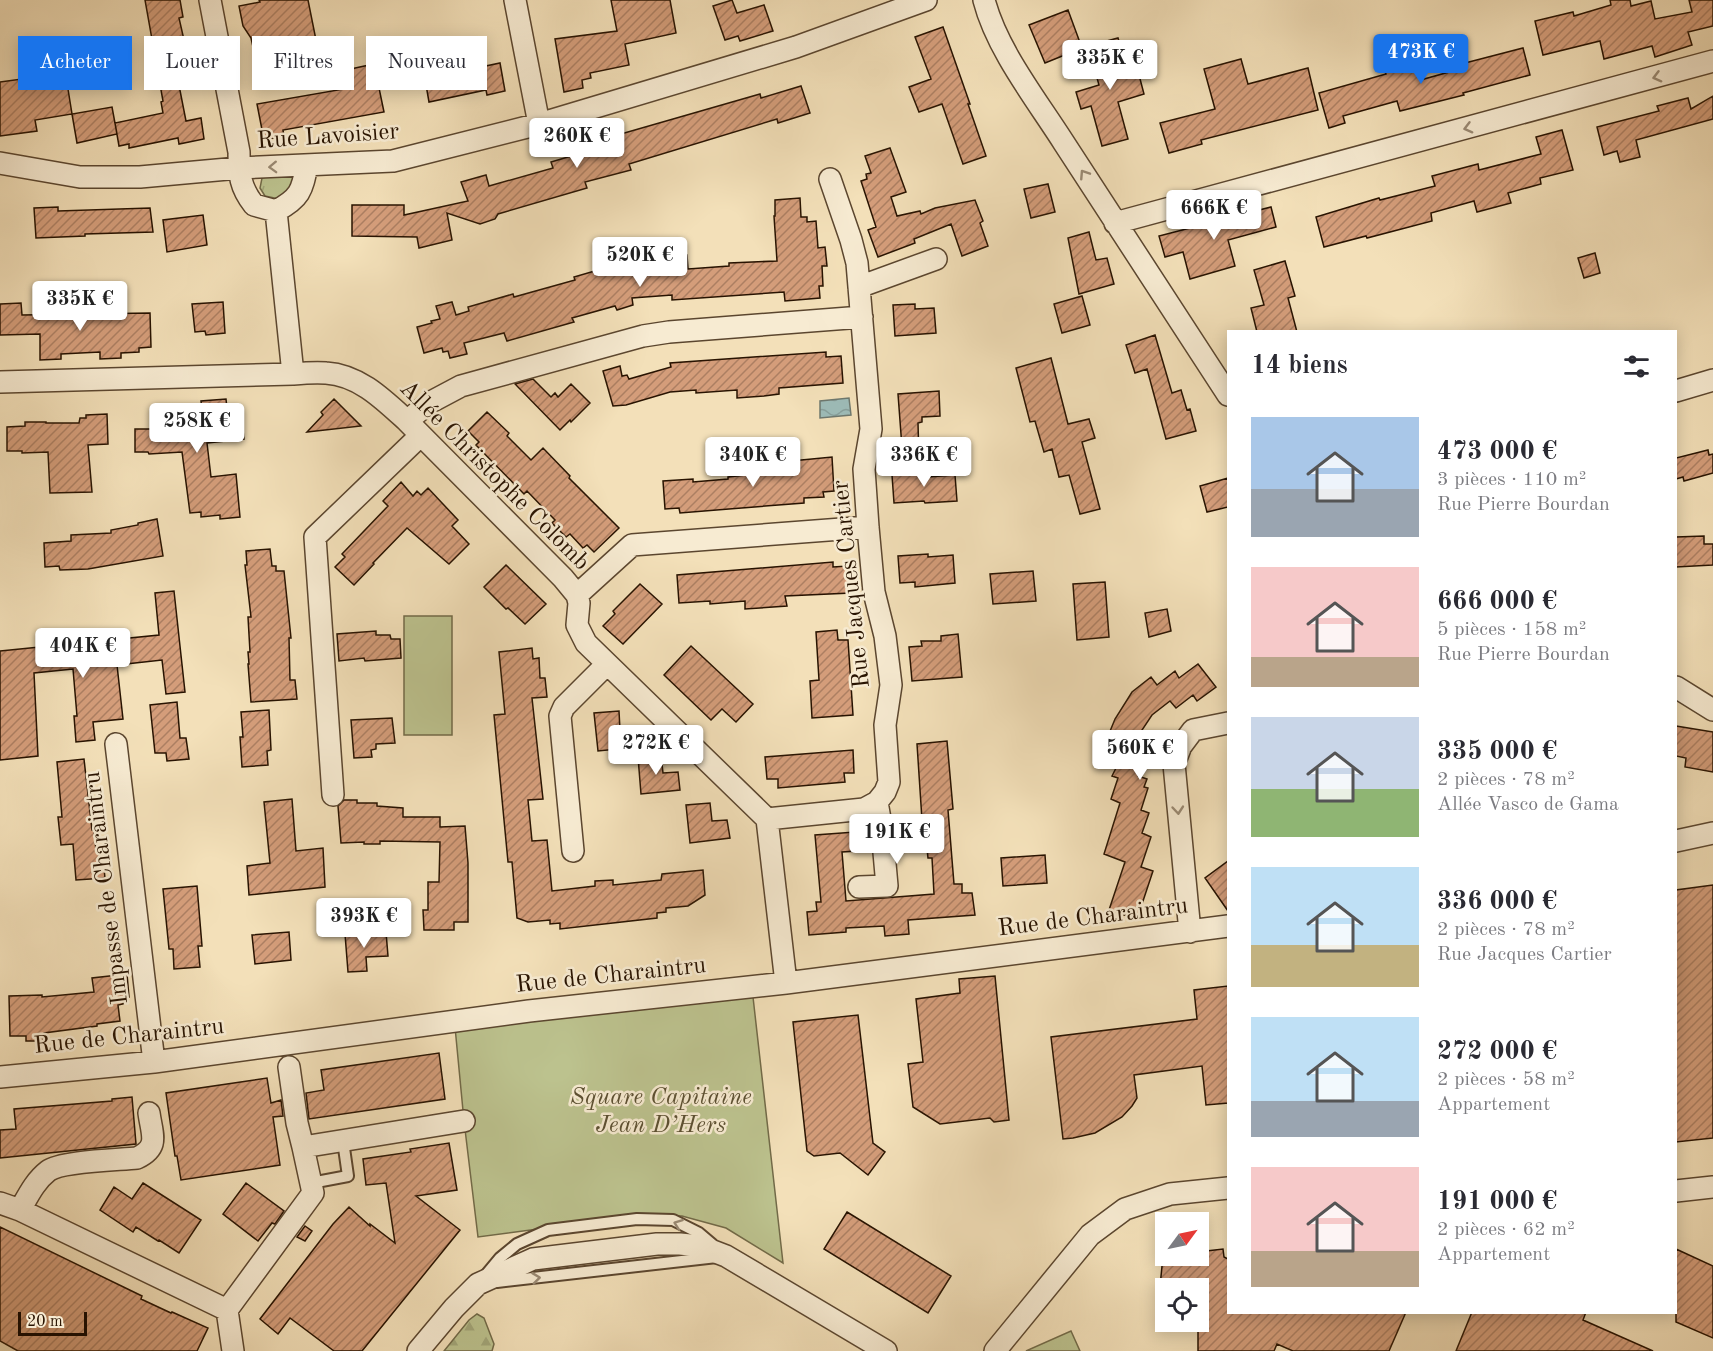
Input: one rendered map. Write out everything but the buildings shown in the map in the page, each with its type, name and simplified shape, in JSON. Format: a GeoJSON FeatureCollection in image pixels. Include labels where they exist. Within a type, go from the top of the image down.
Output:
{"type":"FeatureCollection","features":[{"type":"Feature","properties":{"kind":"street"},"geometry":{"type":"LineString","coordinates":[[210,0],[239,152],[239,168],[244,192],[254,205],[276,211],[291,203],[303,187],[307,165]]}},
{"type":"Feature","properties":{"kind":"street"},"geometry":{"type":"LineString","coordinates":[[515,0],[539,124]]}},
{"type":"Feature","properties":{"kind":"street","name":"Rue Lavoisier"},"geometry":{"type":"LineString","coordinates":[[0,163],[80,177],[140,177],[239,168],[393,161],[539,124],[796,47],[926,0]]}},
{"type":"Feature","properties":{"kind":"street"},"geometry":{"type":"LineString","coordinates":[[984,0],[1002,46],[1227,393]]}},
{"type":"Feature","properties":{"kind":"street"},"geometry":{"type":"LineString","coordinates":[[1116,224],[1713,61]]}},
{"type":"Feature","properties":{"kind":"street","name":"Rue Jacques Cartier"},"geometry":{"type":"LineString","coordinates":[[830,179],[857,263],[871,429],[864,469],[868,528],[874,592],[885,636],[891,685],[885,725],[889,782],[877,802]]}},
{"type":"Feature","properties":{"kind":"street"},"geometry":{"type":"LineString","coordinates":[[276,211],[293,374]]}},
{"type":"Feature","properties":{"kind":"street"},"geometry":{"type":"LineString","coordinates":[[859,287],[936,259]]}},
{"type":"Feature","properties":{"kind":"street"},"geometry":{"type":"LineString","coordinates":[[333,795],[315,537],[414,428],[429,403],[461,386],[643,336],[862,317]]}},
{"type":"Feature","properties":{"kind":"street","name":"Allée Christophe Colomb"},"geometry":{"type":"LineString","coordinates":[[0,382],[326,373],[346,376],[368,388],[414,428],[563,578],[577,595],[579,603],[577,625],[586,643],[767,819]]}},
{"type":"Feature","properties":{"kind":"street"},"geometry":{"type":"LineString","coordinates":[[1677,391],[1713,380]]}},
{"type":"Feature","properties":{"kind":"street"},"geometry":{"type":"LineString","coordinates":[[577,595],[632,545],[868,528]]}},
{"type":"Feature","properties":{"kind":"street"},"geometry":{"type":"LineString","coordinates":[[573,851],[560,716],[564,707],[607,664]]}},
{"type":"Feature","properties":{"kind":"street"},"geometry":{"type":"LineString","coordinates":[[1677,688],[1710,704]]}},
{"type":"Feature","properties":{"kind":"street"},"geometry":{"type":"LineString","coordinates":[[1190,932],[1174,764],[1180,746],[1193,730],[1227,723]]}},
{"type":"Feature","properties":{"kind":"street","name":"Impasse de Charaintru"},"geometry":{"type":"LineString","coordinates":[[116,744],[154,1062]]}},
{"type":"Feature","properties":{"kind":"street"},"geometry":{"type":"LineString","coordinates":[[786,983],[767,819],[864,809],[877,802],[887,886],[858,887]]}},
{"type":"Feature","properties":{"kind":"street"},"geometry":{"type":"LineString","coordinates":[[1677,841],[1713,833]]}},
{"type":"Feature","properties":{"kind":"street","name":"Rue de Charaintru"},"geometry":{"type":"LineString","coordinates":[[0,1077],[154,1062],[529,1011],[786,983],[1227,926]]}},
{"type":"Feature","properties":{"kind":"street"},"geometry":{"type":"LineString","coordinates":[[233,1351],[227,1310],[313,1193],[297,1123],[289,1067]]}},
{"type":"Feature","properties":{"kind":"street"},"geometry":{"type":"LineString","coordinates":[[20,1209],[38,1180],[50,1169],[66,1165],[136,1158],[147,1153],[153,1143],[149,1113]]}},
{"type":"Feature","properties":{"kind":"street"},"geometry":{"type":"LineString","coordinates":[[303,1147],[464,1121]]}},
{"type":"Feature","properties":{"kind":"street"},"geometry":{"type":"LineString","coordinates":[[1677,1191],[1713,1187]]}},
{"type":"Feature","properties":{"kind":"street"},"geometry":{"type":"LineString","coordinates":[[995,1351],[1090,1235],[1125,1209],[1170,1194],[1227,1188]]}},
{"type":"Feature","properties":{"kind":"street"},"geometry":{"type":"LineString","coordinates":[[0,1203],[20,1209],[227,1310]]}},
{"type":"Feature","properties":{"kind":"street"},"geometry":{"type":"LineString","coordinates":[[418,1351],[454,1308],[478,1284],[533,1259],[595,1250],[680,1244],[700,1246],[726,1256],[886,1351]]}},
{"type":"Feature","properties":{"kind":"lane"},"geometry":{"type":"LineString","coordinates":[[311,1183],[348,1176],[343,1141]]}},
{"type":"Feature","properties":{"kind":"green space"},"geometry":{"type":"Polygon","coordinates":[[[283,173],[293,176],[294,183],[289,190],[279,199],[265,196],[260,188],[262,178],[283,173]]]}},
{"type":"Feature","properties":{"kind":"green space"},"geometry":{"type":"Polygon","coordinates":[[[404,616],[452,616],[452,735],[404,735],[404,616]]]}},
{"type":"Feature","properties":{"kind":"green space","name":"Square Capitaine Jean D’Hers"},"geometry":{"type":"Polygon","coordinates":[[[753,997],[783,1263],[726,1228],[682,1216],[636,1216],[478,1237],[455,1027],[753,997]]]}},
{"type":"Feature","properties":{"kind":"green space"},"geometry":{"type":"Polygon","coordinates":[[[477,1314],[484,1318],[494,1344],[492,1351],[444,1351],[469,1320],[477,1314]]]}},
{"type":"Feature","properties":{"kind":"green space"},"geometry":{"type":"Polygon","coordinates":[[[1071,1331],[1080,1351],[1026,1351],[1071,1331]]]}},
{"type":"Feature","properties":{"kind":"water"},"geometry":{"type":"Polygon","coordinates":[[[849,398],[851,415],[820,418],[820,401],[849,398]]]}}]}
